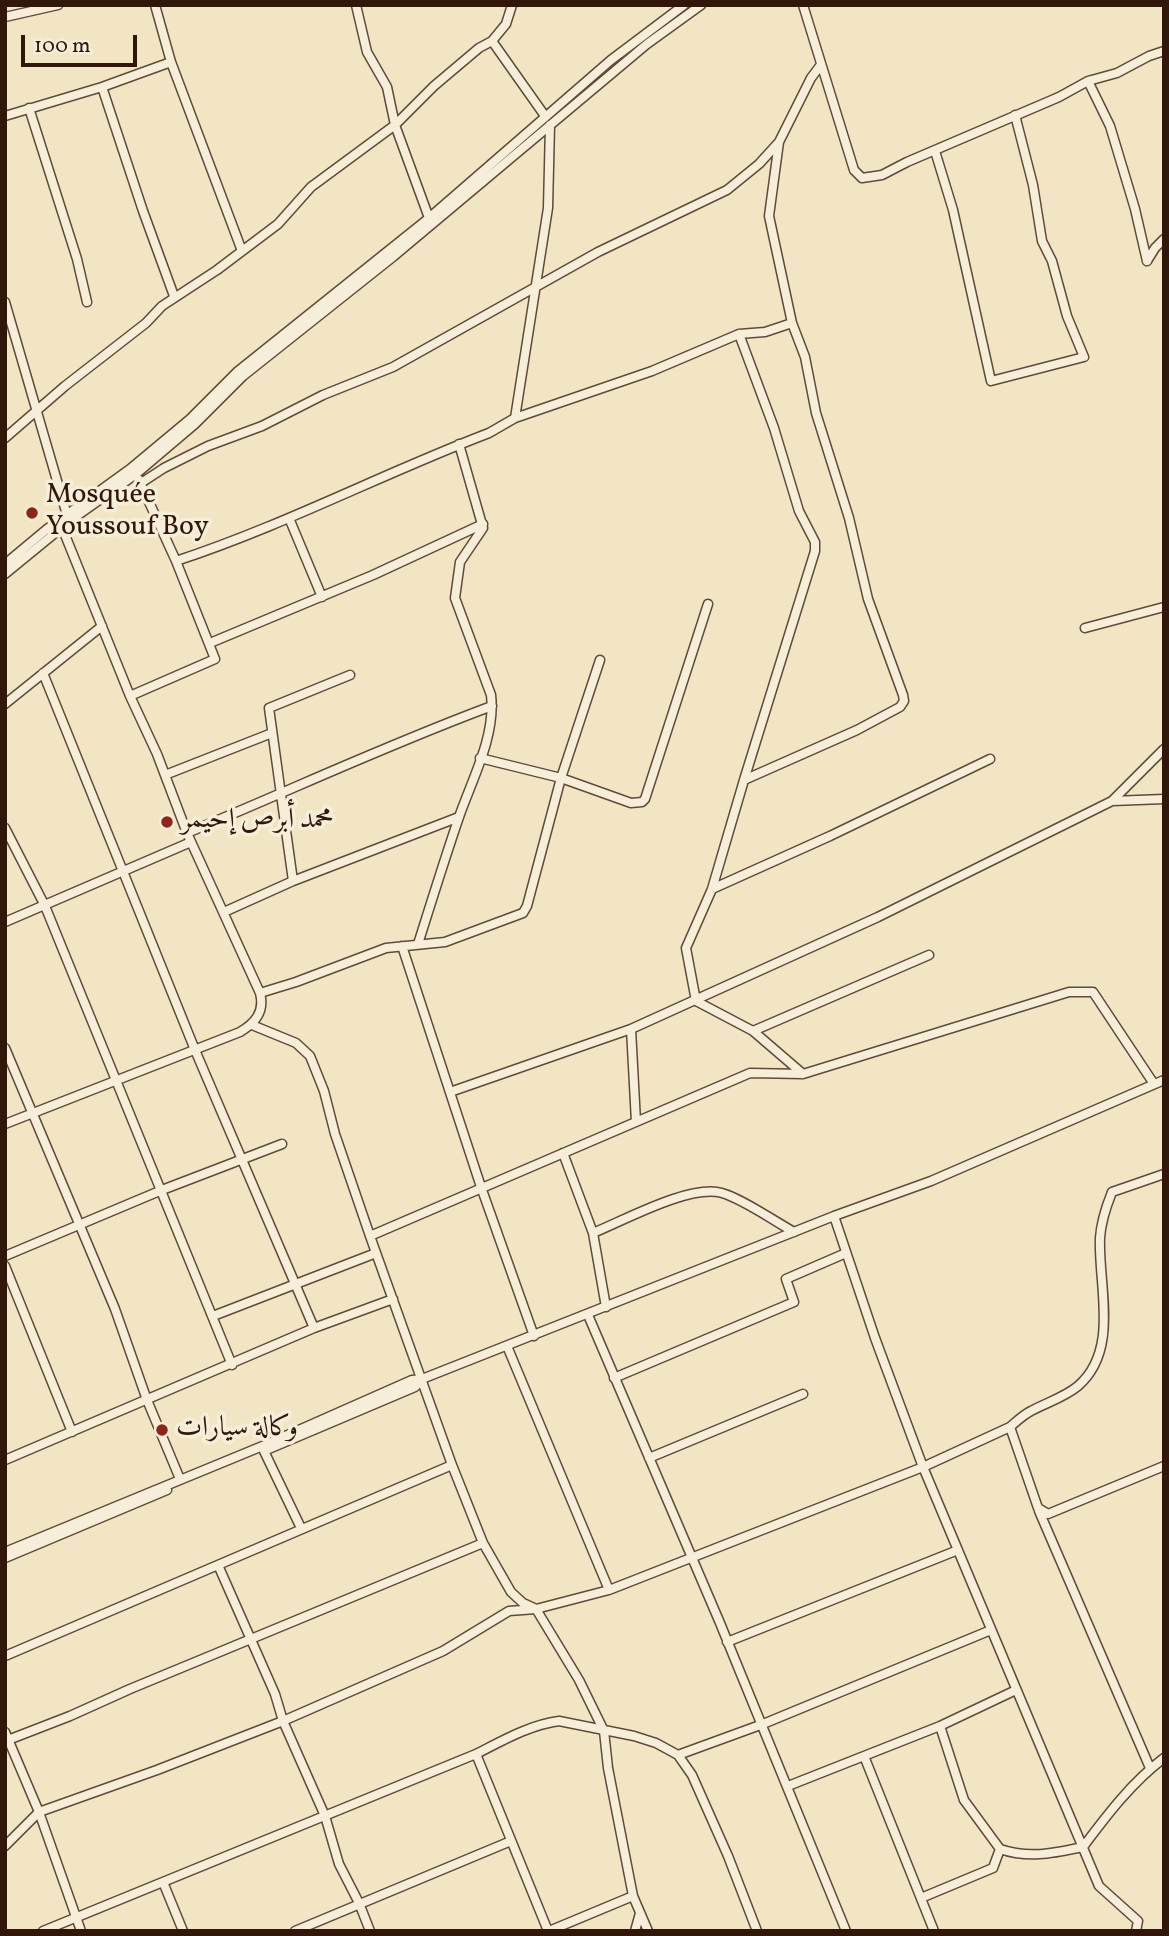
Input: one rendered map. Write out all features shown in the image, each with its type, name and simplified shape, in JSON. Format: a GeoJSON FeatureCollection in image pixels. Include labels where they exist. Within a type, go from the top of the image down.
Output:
{"type":"FeatureCollection","features":[{"type":"Feature","properties":{"kind":"street"},"geometry":{"type":"LineString","coordinates":[[5,17],[58,5]]}},
{"type":"Feature","properties":{"kind":"street"},"geometry":{"type":"LineString","coordinates":[[155,5],[171,62],[242,251]]}},
{"type":"Feature","properties":{"kind":"street"},"geometry":{"type":"LineString","coordinates":[[356,5],[367,52],[392,103],[395,125],[429,218]]}},
{"type":"Feature","properties":{"kind":"street"},"geometry":{"type":"LineString","coordinates":[[5,438],[146,323],[174,296],[217,270],[278,224],[311,187],[395,125],[434,86],[479,48],[492,41],[506,24],[512,5]]}},
{"type":"Feature","properties":{"kind":"street"},"geometry":{"type":"LineString","coordinates":[[5,564],[136,474],[195,424],[243,376],[394,256],[647,44],[701,5]]}},
{"type":"Feature","properties":{"kind":"street"},"geometry":{"type":"LineString","coordinates":[[803,5],[820,66],[857,176],[862,178],[882,175],[1059,97],[1088,81],[1117,73],[1164,51]]}},
{"type":"Feature","properties":{"kind":"street"},"geometry":{"type":"LineString","coordinates":[[5,574],[67,515],[130,469],[190,419],[238,371],[429,218],[545,116],[680,7]]}},
{"type":"Feature","properties":{"kind":"street"},"geometry":{"type":"LineString","coordinates":[[492,41],[545,116]]}},
{"type":"Feature","properties":{"kind":"street"},"geometry":{"type":"LineString","coordinates":[[5,116],[102,87],[171,62]]}},
{"type":"Feature","properties":{"kind":"street"},"geometry":{"type":"LineString","coordinates":[[141,483],[208,446],[262,426],[323,395],[393,367],[598,252],[727,190],[759,164],[779,142],[811,78],[820,66]]}},
{"type":"Feature","properties":{"kind":"street"},"geometry":{"type":"LineString","coordinates":[[1088,81],[1110,126],[1135,209],[1147,261],[1164,239]]}},
{"type":"Feature","properties":{"kind":"street"},"geometry":{"type":"LineString","coordinates":[[102,87],[174,296]]}},
{"type":"Feature","properties":{"kind":"street"},"geometry":{"type":"LineString","coordinates":[[29,108],[88,302]]}},
{"type":"Feature","properties":{"kind":"street"},"geometry":{"type":"LineString","coordinates":[[935,151],[952,203],[991,381],[1084,357],[1067,316],[1052,261],[1042,241],[1033,185],[1015,115]]}},
{"type":"Feature","properties":{"kind":"street"},"geometry":{"type":"LineString","coordinates":[[515,418],[548,208],[550,125]]}},
{"type":"Feature","properties":{"kind":"street"},"geometry":{"type":"LineString","coordinates":[[744,780],[857,730],[900,707],[904,701],[869,599],[849,518],[816,413],[805,357],[792,323],[769,216],[779,142]]}},
{"type":"Feature","properties":{"kind":"street"},"geometry":{"type":"LineString","coordinates":[[5,302],[67,515]]}},
{"type":"Feature","properties":{"kind":"street"},"geometry":{"type":"LineString","coordinates":[[176,561],[289,518],[489,433],[515,418],[653,371],[739,334],[765,332],[792,323]]}},
{"type":"Feature","properties":{"kind":"street"},"geometry":{"type":"LineString","coordinates":[[696,1001],[686,948],[712,889],[811,564],[815,542],[799,511],[778,438],[739,334]]}},
{"type":"Feature","properties":{"kind":"street"},"geometry":{"type":"LineString","coordinates":[[418,944],[458,817],[480,758],[492,706],[491,695],[455,598],[460,562],[481,532],[483,524],[459,444]]}},
{"type":"Feature","properties":{"kind":"street"},"geometry":{"type":"LineString","coordinates":[[130,696],[215,659],[176,561],[136,474]]}},
{"type":"Feature","properties":{"kind":"street"},"geometry":{"type":"LineString","coordinates":[[289,518],[322,597]]}},
{"type":"Feature","properties":{"kind":"street"},"geometry":{"type":"LineString","coordinates":[[5,1124],[240,1032],[252,1025],[259,1016],[262,1000],[187,833],[60,524]]}},
{"type":"Feature","properties":{"kind":"street"},"geometry":{"type":"LineString","coordinates":[[210,643],[322,597],[483,524]]}},
{"type":"Feature","properties":{"kind":"street"},"geometry":{"type":"LineString","coordinates":[[480,758],[561,778],[631,803],[642,802],[708,604]]}},
{"type":"Feature","properties":{"kind":"street"},"geometry":{"type":"LineString","coordinates":[[1085,628],[1164,607]]}},
{"type":"Feature","properties":{"kind":"street"},"geometry":{"type":"LineString","coordinates":[[5,704],[102,626]]}},
{"type":"Feature","properties":{"kind":"street"},"geometry":{"type":"LineString","coordinates":[[260,993],[386,948],[445,942],[501,920],[519,916],[526,910],[561,778],[600,660]]}},
{"type":"Feature","properties":{"kind":"street"},"geometry":{"type":"LineString","coordinates":[[43,673],[195,1050],[314,1328]]}},
{"type":"Feature","properties":{"kind":"street"},"geometry":{"type":"LineString","coordinates":[[293,881],[269,708],[350,675]]}},
{"type":"Feature","properties":{"kind":"street"},"geometry":{"type":"LineString","coordinates":[[187,833],[280,795],[417,733],[492,706]]}},
{"type":"Feature","properties":{"kind":"street"},"geometry":{"type":"LineString","coordinates":[[165,775],[272,733]]}},
{"type":"Feature","properties":{"kind":"street"},"geometry":{"type":"LineString","coordinates":[[450,1092],[631,1029],[878,917],[1112,801],[1164,749]]}},
{"type":"Feature","properties":{"kind":"street"},"geometry":{"type":"LineString","coordinates":[[712,889],[990,759]]}},
{"type":"Feature","properties":{"kind":"street"},"geometry":{"type":"LineString","coordinates":[[1112,801],[1164,799]]}},
{"type":"Feature","properties":{"kind":"street"},"geometry":{"type":"LineString","coordinates":[[224,912],[293,881],[458,817]]}},
{"type":"Feature","properties":{"kind":"street"},"geometry":{"type":"LineString","coordinates":[[5,828],[45,906],[232,1364]]}},
{"type":"Feature","properties":{"kind":"street"},"geometry":{"type":"LineString","coordinates":[[5,922],[191,842]]}},
{"type":"Feature","properties":{"kind":"street"},"geometry":{"type":"LineString","coordinates":[[402,946],[481,1187],[534,1336]]}},
{"type":"Feature","properties":{"kind":"street"},"geometry":{"type":"LineString","coordinates":[[753,1031],[929,955]]}},
{"type":"Feature","properties":{"kind":"street"},"geometry":{"type":"LineString","coordinates":[[370,1236],[750,1073],[803,1074],[1069,992],[1093,992],[1154,1084]]}},
{"type":"Feature","properties":{"kind":"street"},"geometry":{"type":"LineString","coordinates":[[696,1001],[753,1031],[803,1074]]}},
{"type":"Feature","properties":{"kind":"street"},"geometry":{"type":"LineString","coordinates":[[252,1025],[296,1044],[310,1056],[324,1091],[335,1133],[376,1253],[483,1543],[511,1592],[536,1609],[579,1680],[604,1731],[608,1768],[633,1896],[648,1931]]}},
{"type":"Feature","properties":{"kind":"street"},"geometry":{"type":"LineString","coordinates":[[631,1029],[636,1122]]}},
{"type":"Feature","properties":{"kind":"street"},"geometry":{"type":"LineString","coordinates":[[5,1048],[115,1309],[147,1400],[180,1479]]}},
{"type":"Feature","properties":{"kind":"street"},"geometry":{"type":"LineString","coordinates":[[5,1552],[265,1445],[412,1380],[422,1379],[834,1216],[931,1181],[1164,1080]]}},
{"type":"Feature","properties":{"kind":"street"},"geometry":{"type":"LineString","coordinates":[[5,1256],[240,1158],[282,1144]]}},
{"type":"Feature","properties":{"kind":"street"},"geometry":{"type":"LineString","coordinates":[[563,1153],[593,1233],[606,1307]]}},
{"type":"Feature","properties":{"kind":"street"},"geometry":{"type":"LineString","coordinates":[[5,1846],[39,1812],[158,1770],[283,1721],[443,1651],[509,1611],[536,1609],[609,1590],[923,1467],[1010,1427],[1027,1412],[1077,1387],[1093,1370],[1105,1324],[1100,1264],[1102,1217],[1112,1192],[1164,1174]]}},
{"type":"Feature","properties":{"kind":"street"},"geometry":{"type":"LineString","coordinates":[[593,1233],[678,1197],[706,1190],[724,1193],[794,1232]]}},
{"type":"Feature","properties":{"kind":"street"},"geometry":{"type":"LineString","coordinates":[[834,1216],[923,1467],[1016,1690],[1099,1886],[1138,1921],[1136,1931]]}},
{"type":"Feature","properties":{"kind":"street"},"geometry":{"type":"LineString","coordinates":[[213,1316],[376,1253]]}},
{"type":"Feature","properties":{"kind":"street"},"geometry":{"type":"LineString","coordinates":[[614,1377],[794,1302],[786,1279],[846,1253]]}},
{"type":"Feature","properties":{"kind":"street"},"geometry":{"type":"LineString","coordinates":[[5,1266],[72,1432]]}},
{"type":"Feature","properties":{"kind":"street"},"geometry":{"type":"LineString","coordinates":[[5,1460],[314,1328],[393,1299]]}},
{"type":"Feature","properties":{"kind":"street"},"geometry":{"type":"LineString","coordinates":[[587,1315],[763,1724],[846,1931]]}},
{"type":"Feature","properties":{"kind":"street"},"geometry":{"type":"LineString","coordinates":[[507,1346],[609,1590]]}},
{"type":"Feature","properties":{"kind":"street"},"geometry":{"type":"LineString","coordinates":[[5,1558],[415,1387],[422,1379]]}},
{"type":"Feature","properties":{"kind":"street"},"geometry":{"type":"LineString","coordinates":[[649,1458],[803,1394]]}},
{"type":"Feature","properties":{"kind":"street"},"geometry":{"type":"LineString","coordinates":[[1010,1427],[1038,1508],[1150,1768]]}},
{"type":"Feature","properties":{"kind":"street"},"geometry":{"type":"LineString","coordinates":[[264,1451],[300,1528]]}},
{"type":"Feature","properties":{"kind":"street"},"geometry":{"type":"LineString","coordinates":[[5,1656],[452,1465]]}},
{"type":"Feature","properties":{"kind":"street"},"geometry":{"type":"LineString","coordinates":[[1038,1508],[1048,1514],[1164,1466]]}},
{"type":"Feature","properties":{"kind":"street"},"geometry":{"type":"LineString","coordinates":[[81,1931],[39,1812],[7,1736],[70,1716],[483,1543]]}},
{"type":"Feature","properties":{"kind":"street"},"geometry":{"type":"LineString","coordinates":[[727,1642],[958,1550]]}},
{"type":"Feature","properties":{"kind":"street"},"geometry":{"type":"LineString","coordinates":[[218,1565],[275,1694],[283,1721],[325,1816],[339,1864],[370,1931]]}},
{"type":"Feature","properties":{"kind":"street"},"geometry":{"type":"LineString","coordinates":[[678,1755],[763,1724],[991,1630]]}},
{"type":"Feature","properties":{"kind":"street"},"geometry":{"type":"LineString","coordinates":[[788,1786],[940,1726],[1016,1690]]}},
{"type":"Feature","properties":{"kind":"street"},"geometry":{"type":"LineString","coordinates":[[43,1931],[476,1754],[546,1722],[570,1722],[656,1743],[678,1755],[692,1775],[757,1931]]}},
{"type":"Feature","properties":{"kind":"street"},"geometry":{"type":"LineString","coordinates":[[940,1726],[964,1800],[1000,1850],[1015,1855],[1029,1856],[1083,1847],[1109,1813],[1150,1768],[1164,1758]]}},
{"type":"Feature","properties":{"kind":"street"},"geometry":{"type":"LineString","coordinates":[[476,1754],[548,1931],[633,1896]]}},
{"type":"Feature","properties":{"kind":"street"},"geometry":{"type":"LineString","coordinates":[[864,1756],[934,1931]]}},
{"type":"Feature","properties":{"kind":"street"},"geometry":{"type":"LineString","coordinates":[[295,1931],[511,1841]]}},
{"type":"Feature","properties":{"kind":"street"},"geometry":{"type":"LineString","coordinates":[[921,1898],[993,1868],[1000,1850]]}},
{"type":"Feature","properties":{"kind":"street"},"geometry":{"type":"LineString","coordinates":[[163,1882],[183,1931]]}},
{"type":"Feature","properties":{"kind":"street"},"geometry":{"type":"LineString","coordinates":[[635,1931],[640,1913]]}},
{"type":"Feature","properties":{"kind":"place","name":"Mosquée Youssouf Boy"},"geometry":{"type":"Point","coordinates":[32,513]}},
{"type":"Feature","properties":{"kind":"place","name":"محمد أبرص إحيمر"},"geometry":{"type":"Point","coordinates":[167,822]}},
{"type":"Feature","properties":{"kind":"place","name":"وكالة سيارات"},"geometry":{"type":"Point","coordinates":[162,1430]}}]}
